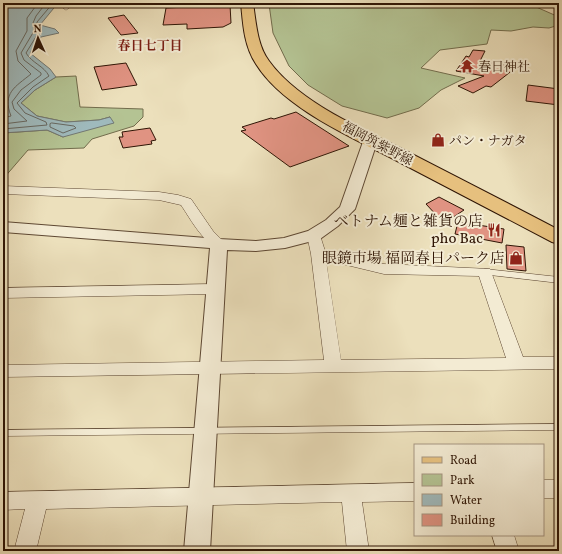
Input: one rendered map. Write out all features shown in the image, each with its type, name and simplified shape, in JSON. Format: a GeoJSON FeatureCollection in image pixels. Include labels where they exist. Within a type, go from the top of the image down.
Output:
{"type":"FeatureCollection","features":[{"type":"Feature","properties":{"kind":"main road","name":"福岡筑紫野線"},"geometry":{"type":"LineString","coordinates":[[247,3],[254,45],[262,63],[297,97],[371,139],[559,238]]}},
{"type":"Feature","properties":{"kind":"main road","name":"福岡筑紫野線"},"geometry":{"type":"LineString","coordinates":[[257,3],[267,51],[284,75],[302,90],[382,135],[559,227]]}},
{"type":"Feature","properties":{"kind":"street"},"geometry":{"type":"LineString","coordinates":[[118,3],[200,3]]}},
{"type":"Feature","properties":{"kind":"street"},"geometry":{"type":"LineString","coordinates":[[3,227],[219,244],[264,245],[285,243],[314,235],[332,223],[346,209],[371,139]]}},
{"type":"Feature","properties":{"kind":"street"},"geometry":{"type":"LineString","coordinates":[[3,190],[159,196],[178,199],[186,202],[208,234],[219,244]]}},
{"type":"Feature","properties":{"kind":"street"},"geometry":{"type":"LineString","coordinates":[[314,235],[318,254],[333,366]]}},
{"type":"Feature","properties":{"kind":"street"},"geometry":{"type":"LineString","coordinates":[[197,551],[219,244]]}},
{"type":"Feature","properties":{"kind":"street"},"geometry":{"type":"LineString","coordinates":[[318,254],[384,269],[485,272],[559,280]]}},
{"type":"Feature","properties":{"kind":"street"},"geometry":{"type":"LineString","coordinates":[[485,272],[517,364]]}},
{"type":"Feature","properties":{"kind":"street"},"geometry":{"type":"LineString","coordinates":[[3,293],[215,289]]}},
{"type":"Feature","properties":{"kind":"street"},"geometry":{"type":"LineString","coordinates":[[3,371],[559,363]]}},
{"type":"Feature","properties":{"kind":"street"},"geometry":{"type":"LineString","coordinates":[[544,489],[559,489]]}},
{"type":"Feature","properties":{"kind":"street"},"geometry":{"type":"LineString","coordinates":[[3,500],[414,492]]}},
{"type":"Feature","properties":{"kind":"street"},"geometry":{"type":"LineString","coordinates":[[351,493],[358,551]]}},
{"type":"Feature","properties":{"kind":"street"},"geometry":{"type":"LineString","coordinates":[[25,551],[38,500]]}},
{"type":"Feature","properties":{"kind":"street"},"geometry":{"type":"LineString","coordinates":[[503,536],[508,551]]}},
{"type":"Feature","properties":{"kind":"lane"},"geometry":{"type":"LineString","coordinates":[[3,433],[559,427]]}},
{"type":"Feature","properties":{"kind":"green space"},"geometry":{"type":"Polygon","coordinates":[[[295,3],[527,3],[559,17],[559,25],[549,28],[533,27],[511,31],[491,30],[487,44],[440,50],[421,68],[465,78],[441,90],[419,108],[387,118],[342,106],[308,85],[289,66],[273,33],[269,4],[299,7],[295,3]]]}},
{"type":"Feature","properties":{"kind":"green space"},"geometry":{"type":"Polygon","coordinates":[[[76,76],[80,107],[143,109],[143,117],[134,126],[92,139],[84,148],[28,150],[3,179],[3,133],[47,130],[63,137],[110,117],[99,120],[66,122],[37,116],[21,103],[35,90],[56,77],[76,76]]]}},
{"type":"Feature","properties":{"kind":"water"},"geometry":{"type":"Polygon","coordinates":[[[3,3],[58,3],[40,25],[55,29],[59,33],[41,37],[30,53],[50,69],[56,77],[35,90],[21,103],[37,116],[66,122],[99,120],[110,117],[114,123],[63,137],[47,130],[3,133],[3,3]]]}},
{"type":"Feature","properties":{"kind":"building"},"geometry":{"type":"Polygon","coordinates":[[[230,5],[231,23],[223,27],[187,29],[187,24],[163,25],[166,8],[230,5]]]}},
{"type":"Feature","properties":{"kind":"building"},"geometry":{"type":"Polygon","coordinates":[[[124,15],[138,33],[121,35],[108,18],[124,15]]]}},
{"type":"Feature","properties":{"kind":"building"},"geometry":{"type":"Polygon","coordinates":[[[473,50],[485,51],[480,61],[512,66],[517,64],[518,66],[491,87],[486,86],[473,93],[458,86],[484,76],[456,71],[466,56],[469,57],[473,50]]]}},
{"type":"Feature","properties":{"kind":"building"},"geometry":{"type":"Polygon","coordinates":[[[126,63],[137,85],[102,90],[94,67],[126,63]]]}},
{"type":"Feature","properties":{"kind":"building"},"geometry":{"type":"Polygon","coordinates":[[[528,85],[559,89],[559,105],[526,101],[528,85]]]}},
{"type":"Feature","properties":{"kind":"building"},"geometry":{"type":"Polygon","coordinates":[[[296,112],[349,146],[290,167],[241,131],[246,130],[242,127],[296,112]]]}},
{"type":"Feature","properties":{"kind":"building"},"geometry":{"type":"Polygon","coordinates":[[[150,128],[156,140],[151,141],[152,144],[123,148],[119,137],[123,137],[122,132],[150,128]]]}},
{"type":"Feature","properties":{"kind":"building"},"geometry":{"type":"Polygon","coordinates":[[[439,197],[464,210],[446,222],[439,218],[426,204],[439,197]]]}},
{"type":"Feature","properties":{"kind":"building"},"geometry":{"type":"Polygon","coordinates":[[[458,222],[504,229],[502,243],[455,234],[458,222]]]}},
{"type":"Feature","properties":{"kind":"building","name":"眼鏡市場 福岡春日パーク店"},"geometry":{"type":"Polygon","coordinates":[[[506,245],[524,247],[526,271],[507,269],[506,245]]]}},
{"type":"Feature","properties":{"kind":"place","name":"春日神社"},"geometry":{"type":"Point","coordinates":[467,66]}},
{"type":"Feature","properties":{"kind":"place","name":"パン・ナガタ"},"geometry":{"type":"Point","coordinates":[438,140]}},
{"type":"Feature","properties":{"kind":"place","name":"ベトナム麺と雑貨の店 pho Bac"},"geometry":{"type":"Point","coordinates":[494,230]}},
{"type":"Feature","properties":{"kind":"place","name":"眼鏡市場 福岡春日パーク店"},"geometry":{"type":"Point","coordinates":[516,258]}},
{"type":"Feature","properties":{"kind":"district","name":"春日七丁目"},"geometry":{"type":"Point","coordinates":[150,45]}}]}
